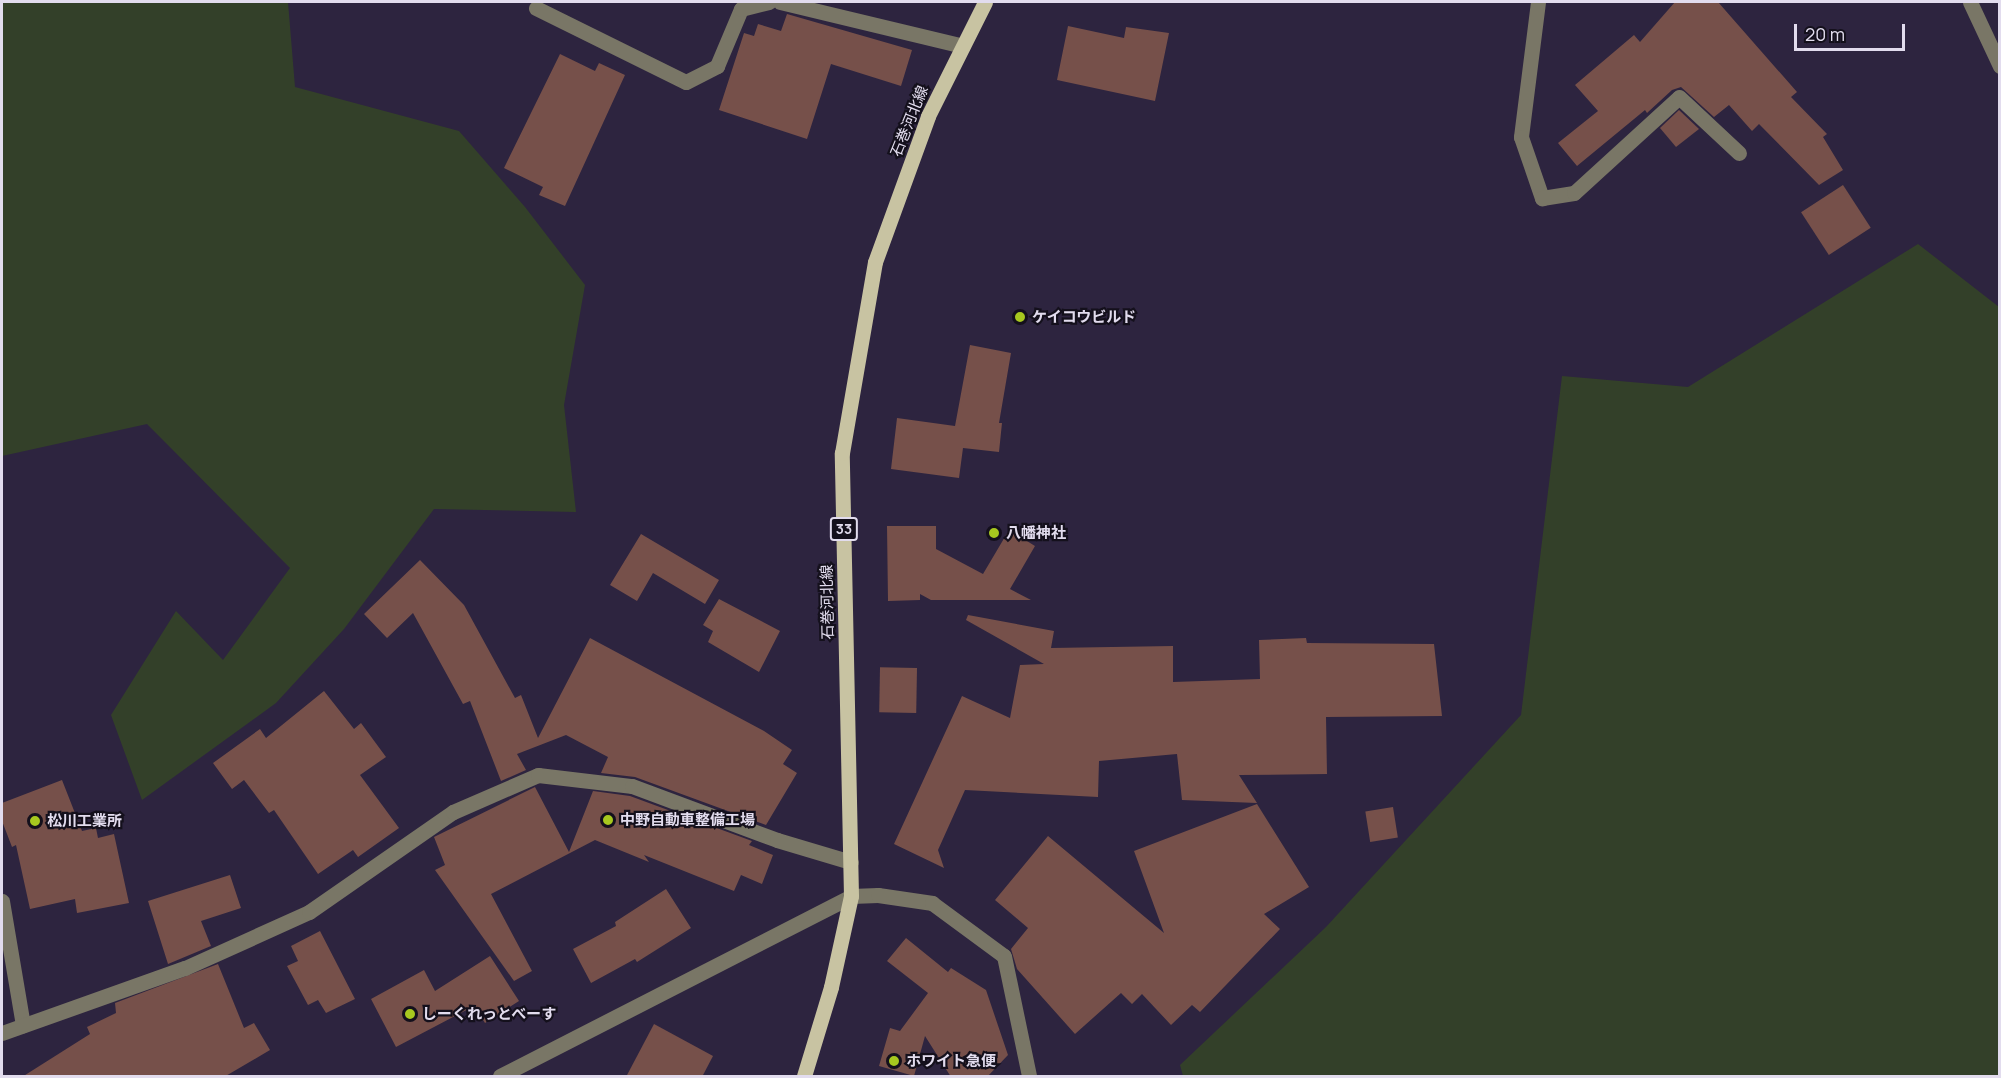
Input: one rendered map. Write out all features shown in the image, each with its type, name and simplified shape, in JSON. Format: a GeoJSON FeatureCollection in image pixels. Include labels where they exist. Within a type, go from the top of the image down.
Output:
{"type":"FeatureCollection","features":[{"type":"Feature","properties":{"kind":"main road","name":"石巻河北線"},"geometry":{"type":"LineString","coordinates":[[804,1077],[831,987],[851,896],[842,453],[875,262],[928,116],[985,2]]}},
{"type":"Feature","properties":{"kind":"street"},"geometry":{"type":"LineString","coordinates":[[536,8],[686,82],[717,66],[741,9],[769,2]]}},
{"type":"Feature","properties":{"kind":"street"},"geometry":{"type":"LineString","coordinates":[[780,2],[963,46]]}},
{"type":"Feature","properties":{"kind":"street"},"geometry":{"type":"LineString","coordinates":[[1538,2],[1521,137],[1542,198],[1574,193],[1679,97],[1739,153]]}},
{"type":"Feature","properties":{"kind":"street"},"geometry":{"type":"LineString","coordinates":[[1970,2],[2000,66]]}},
{"type":"Feature","properties":{"kind":"street"},"geometry":{"type":"LineString","coordinates":[[2,1033],[184,968],[309,912],[453,812],[538,775],[632,786],[777,840],[851,861]]}},
{"type":"Feature","properties":{"kind":"street"},"geometry":{"type":"LineString","coordinates":[[500,1077],[851,896],[878,895],[932,903],[1004,956],[1029,1077]]}},
{"type":"Feature","properties":{"kind":"street"},"geometry":{"type":"LineString","coordinates":[[2,902],[23,1025]]}},
{"type":"Feature","properties":{"kind":"green space"},"geometry":{"type":"Polygon","coordinates":[[[2,2],[288,2],[295,87],[459,131],[525,207],[585,285],[564,405],[576,512],[434,509],[344,629],[276,703],[142,800],[111,715],[176,611],[223,660],[290,568],[147,424],[2,456],[2,2]]]}},
{"type":"Feature","properties":{"kind":"green space"},"geometry":{"type":"Polygon","coordinates":[[[1918,244],[1999,307],[1999,1076],[1183,1076],[1180,1065],[1326,927],[1521,715],[1562,376],[1688,387],[1918,244]]]}},
{"type":"Feature","properties":{"kind":"building"},"geometry":{"type":"Polygon","coordinates":[[[1675,2],[1718,2],[1797,92],[1791,97],[1827,134],[1823,137],[1843,170],[1819,185],[1759,124],[1752,131],[1729,105],[1714,117],[1681,87],[1672,90],[1647,113],[1645,110],[1577,166],[1558,143],[1598,111],[1575,85],[1634,35],[1640,42],[1675,2]]]}},
{"type":"Feature","properties":{"kind":"building"},"geometry":{"type":"Polygon","coordinates":[[[787,14],[912,50],[901,86],[831,64],[807,139],[719,110],[744,33],[754,36],[758,24],[781,31],[787,14]]]}},
{"type":"Feature","properties":{"kind":"building"},"geometry":{"type":"Polygon","coordinates":[[[1068,26],[1124,38],[1126,27],[1169,33],[1155,101],[1057,80],[1068,26]]]}},
{"type":"Feature","properties":{"kind":"building"},"geometry":{"type":"Polygon","coordinates":[[[560,54],[595,71],[599,63],[625,75],[565,206],[539,195],[543,187],[504,168],[560,54]]]}},
{"type":"Feature","properties":{"kind":"building"},"geometry":{"type":"Polygon","coordinates":[[[1679,110],[1699,129],[1676,147],[1660,128],[1679,110]]]}},
{"type":"Feature","properties":{"kind":"building"},"geometry":{"type":"Polygon","coordinates":[[[1843,185],[1871,228],[1829,255],[1801,212],[1843,185]]]}},
{"type":"Feature","properties":{"kind":"building"},"geometry":{"type":"Polygon","coordinates":[[[970,345],[1011,353],[999,423],[1002,423],[999,452],[963,448],[959,478],[891,469],[897,418],[955,426],[970,345]]]}},
{"type":"Feature","properties":{"kind":"building"},"geometry":{"type":"Polygon","coordinates":[[[887,526],[936,526],[936,549],[983,574],[1009,530],[1035,546],[1010,589],[1031,600],[931,600],[920,594],[920,600],[888,601],[887,526]]]}},
{"type":"Feature","properties":{"kind":"building"},"geometry":{"type":"Polygon","coordinates":[[[641,534],[719,580],[705,604],[653,573],[637,601],[610,585],[641,534]]]}},
{"type":"Feature","properties":{"kind":"building"},"geometry":{"type":"Polygon","coordinates":[[[420,560],[464,605],[515,698],[521,695],[538,738],[590,638],[764,731],[792,750],[783,764],[797,773],[766,825],[635,777],[601,773],[608,757],[566,735],[517,754],[526,770],[501,781],[470,701],[463,704],[413,613],[387,638],[364,614],[420,560]]]}},
{"type":"Feature","properties":{"kind":"building"},"geometry":{"type":"Polygon","coordinates":[[[719,599],[780,631],[759,672],[708,642],[713,631],[703,625],[719,599]]]}},
{"type":"Feature","properties":{"kind":"building"},"geometry":{"type":"Polygon","coordinates":[[[968,615],[1054,631],[1051,648],[1173,646],[1173,682],[1260,679],[1259,640],[1306,638],[1307,643],[1434,644],[1442,716],[1326,717],[1327,774],[1239,775],[1257,803],[1182,800],[1177,754],[1099,761],[1098,797],[965,790],[938,850],[944,868],[894,844],[962,696],[1010,718],[1020,665],[1044,664],[966,620],[968,615]]]}},
{"type":"Feature","properties":{"kind":"building"},"geometry":{"type":"Polygon","coordinates":[[[880,667],[917,668],[916,713],[879,712],[880,667]]]}},
{"type":"Feature","properties":{"kind":"building"},"geometry":{"type":"Polygon","coordinates":[[[324,691],[354,729],[361,723],[386,757],[360,775],[399,828],[358,857],[353,850],[318,874],[274,810],[269,813],[244,780],[232,789],[213,763],[260,729],[266,738],[324,691]]]}},
{"type":"Feature","properties":{"kind":"building"},"geometry":{"type":"Polygon","coordinates":[[[62,780],[82,831],[96,828],[98,838],[114,834],[129,903],[77,913],[75,899],[30,909],[16,845],[12,847],[2,821],[2,803],[62,780]]]}},
{"type":"Feature","properties":{"kind":"building"},"geometry":{"type":"Polygon","coordinates":[[[535,787],[569,852],[593,791],[630,796],[752,841],[749,845],[773,855],[762,884],[741,875],[734,891],[644,855],[649,862],[595,840],[491,894],[532,971],[514,981],[435,870],[445,865],[434,837],[535,787]]]}},
{"type":"Feature","properties":{"kind":"building"},"geometry":{"type":"Polygon","coordinates":[[[1257,804],[1309,887],[1264,914],[1280,929],[1200,1012],[1192,1005],[1171,1025],[1142,994],[1132,1004],[1121,993],[1075,1034],[1017,969],[1011,949],[1028,928],[995,900],[1048,836],[1164,933],[1134,851],[1257,804]]]}},
{"type":"Feature","properties":{"kind":"building"},"geometry":{"type":"Polygon","coordinates":[[[1393,807],[1398,838],[1370,842],[1365,811],[1393,807]]]}},
{"type":"Feature","properties":{"kind":"building"},"geometry":{"type":"Polygon","coordinates":[[[230,875],[241,908],[201,921],[211,946],[168,964],[148,901],[230,875]]]}},
{"type":"Feature","properties":{"kind":"building"},"geometry":{"type":"Polygon","coordinates":[[[666,889],[691,928],[637,962],[635,959],[591,983],[573,949],[616,926],[615,922],[666,889]]]}},
{"type":"Feature","properties":{"kind":"building"},"geometry":{"type":"Polygon","coordinates":[[[320,931],[355,999],[326,1013],[318,1000],[308,1005],[287,966],[298,961],[291,946],[320,931]]]}},
{"type":"Feature","properties":{"kind":"building"},"geometry":{"type":"Polygon","coordinates":[[[906,938],[948,972],[951,968],[986,990],[1008,1055],[987,1077],[951,1077],[925,1036],[914,1076],[879,1066],[890,1028],[900,1031],[928,993],[887,961],[906,938]]]}},
{"type":"Feature","properties":{"kind":"building"},"geometry":{"type":"Polygon","coordinates":[[[490,956],[519,1001],[485,1023],[474,1006],[396,1047],[371,999],[424,970],[435,991],[490,956]]]}},
{"type":"Feature","properties":{"kind":"building"},"geometry":{"type":"Polygon","coordinates":[[[218,964],[244,1028],[254,1023],[270,1050],[224,1077],[22,1077],[90,1034],[87,1027],[116,1013],[115,1003],[218,964]]]}},
{"type":"Feature","properties":{"kind":"building"},"geometry":{"type":"Polygon","coordinates":[[[654,1024],[713,1056],[702,1077],[626,1077],[654,1024]]]}},
{"type":"Feature","properties":{"kind":"place","name":"ケイコウビルド"},"geometry":{"type":"Point","coordinates":[1020,317]}},
{"type":"Feature","properties":{"kind":"place","name":"八幡神社"},"geometry":{"type":"Point","coordinates":[994,533]}},
{"type":"Feature","properties":{"kind":"place","name":"中野自動車整備工場"},"geometry":{"type":"Point","coordinates":[608,820]}},
{"type":"Feature","properties":{"kind":"place","name":"松川工業所"},"geometry":{"type":"Point","coordinates":[35,821]}},
{"type":"Feature","properties":{"kind":"place","name":"しーくれっとべーす"},"geometry":{"type":"Point","coordinates":[410,1014]}},
{"type":"Feature","properties":{"kind":"place","name":"ホワイト急便"},"geometry":{"type":"Point","coordinates":[894,1061]}}]}
